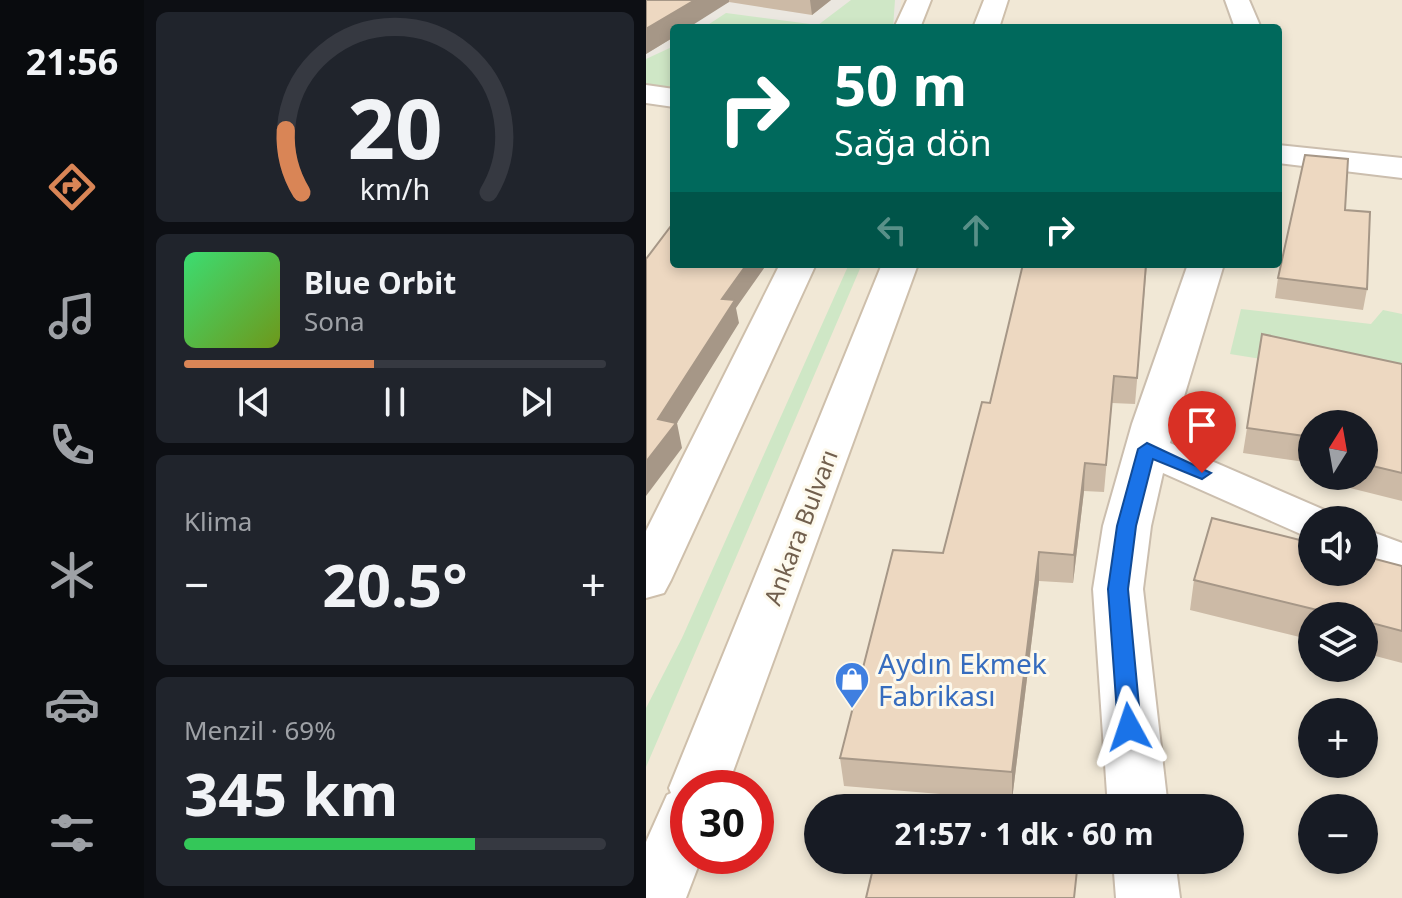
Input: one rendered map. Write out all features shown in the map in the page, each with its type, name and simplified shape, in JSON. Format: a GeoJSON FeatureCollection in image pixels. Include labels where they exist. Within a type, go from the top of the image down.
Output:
{"type":"FeatureCollection","features":[{"type":"Feature","properties":{"kind":"main road"},"geometry":{"type":"LineString","coordinates":[[909,24],[919,0]]}},
{"type":"Feature","properties":{"kind":"main road"},"geometry":{"type":"LineString","coordinates":[[987,24],[996,0]]}},
{"type":"Feature","properties":{"kind":"main road"},"geometry":{"type":"LineString","coordinates":[[1237,0],[1247,24]]}},
{"type":"Feature","properties":{"kind":"main road"},"geometry":{"type":"LineString","coordinates":[[1249,24],[1265,0]]}},
{"type":"Feature","properties":{"kind":"main road"},"geometry":{"type":"LineString","coordinates":[[646,94],[670,97]]}},
{"type":"Feature","properties":{"kind":"main road"},"geometry":{"type":"LineString","coordinates":[[1282,154],[1402,168]]}},
{"type":"Feature","properties":{"kind":"main road"},"geometry":{"type":"LineString","coordinates":[[651,559],[796,268]]}},
{"type":"Feature","properties":{"kind":"main road","name":"Ankara Bulvarı"},"geometry":{"type":"LineString","coordinates":[[705,770],[898,268]]}},
{"type":"Feature","properties":{"kind":"main road"},"geometry":{"type":"LineString","coordinates":[[1137,794],[1118,589],[1127,526],[1147,449],[1205,268]]}},
{"type":"Feature","properties":{"kind":"main road"},"geometry":{"type":"LineString","coordinates":[[1147,449],[1298,517]]}},
{"type":"Feature","properties":{"kind":"main road"},"geometry":{"type":"LineString","coordinates":[[1378,552],[1402,563]]}},
{"type":"Feature","properties":{"kind":"main road"},"geometry":{"type":"LineString","coordinates":[[654,898],[670,858]]}},
{"type":"Feature","properties":{"kind":"main road"},"geometry":{"type":"LineString","coordinates":[[1145,874],[1148,898]]}},
{"type":"Feature","properties":{"kind":"shaded area"},"geometry":{"type":"Polygon","coordinates":[[[646,0],[1402,0],[1402,898],[646,898],[646,0]]]}},
{"type":"Feature","properties":{"kind":"shaded area"},"geometry":{"type":"Polygon","coordinates":[[[646,0],[901,0],[898,24],[670,24],[670,90],[646,87],[646,0]]]}},
{"type":"Feature","properties":{"kind":"green space"},"geometry":{"type":"Polygon","coordinates":[[[851,0],[895,0],[893,24],[819,24],[851,0]]]}},
{"type":"Feature","properties":{"kind":"green space"},"geometry":{"type":"Polygon","coordinates":[[[726,13],[810,24],[709,24],[726,13]]]}},
{"type":"Feature","properties":{"kind":"green space"},"geometry":{"type":"Polygon","coordinates":[[[670,48],[670,88],[646,85],[646,59],[670,48]]]}},
{"type":"Feature","properties":{"kind":"green space"},"geometry":{"type":"Polygon","coordinates":[[[847,268],[860,268],[646,767],[646,708],[682,638],[847,268]]]}},
{"type":"Feature","properties":{"kind":"green space"},"geometry":{"type":"Polygon","coordinates":[[[1241,309],[1371,324],[1383,310],[1402,314],[1402,382],[1230,354],[1241,309]]]}},
{"type":"Feature","properties":{"kind":"building"},"geometry":{"type":"Polygon","coordinates":[[[646,0],[695,0],[646,29],[646,0]]]}},
{"type":"Feature","properties":{"kind":"building"},"geometry":{"type":"Polygon","coordinates":[[[1305,155],[1348,159],[1345,210],[1370,212],[1367,289],[1278,278],[1305,155]]]}},
{"type":"Feature","properties":{"kind":"building"},"geometry":{"type":"Polygon","coordinates":[[[670,227],[670,268],[744,268],[722,299],[735,300],[658,419],[676,423],[646,462],[646,259],[670,227]]]}},
{"type":"Feature","properties":{"kind":"building"},"geometry":{"type":"Polygon","coordinates":[[[1022,268],[1146,268],[1137,378],[1114,376],[1106,465],[1085,463],[1074,555],[1039,552],[1012,772],[840,758],[893,550],[943,553],[982,402],[990,403],[1022,268]]]}},
{"type":"Feature","properties":{"kind":"building"},"geometry":{"type":"Polygon","coordinates":[[[1262,334],[1402,364],[1402,473],[1378,467],[1378,410],[1298,410],[1298,435],[1247,428],[1262,334]]]}},
{"type":"Feature","properties":{"kind":"building"},"geometry":{"type":"Polygon","coordinates":[[[1212,518],[1298,540],[1298,586],[1378,586],[1378,560],[1402,566],[1402,631],[1378,625],[1378,602],[1298,602],[1298,605],[1194,580],[1212,518]]]}},
{"type":"Feature","properties":{"kind":"building"},"geometry":{"type":"Polygon","coordinates":[[[872,874],[1077,874],[1074,898],[866,898],[872,874]]]}},
{"type":"Feature","properties":{"kind":"place","name":"Aydın Ekmek Fabrikası"},"geometry":{"type":"Point","coordinates":[852,710]}},
{"type":"Feature","properties":{"kind":"route"},"geometry":{"type":"LineString","coordinates":[[1129,727],[1118,589],[1127,526],[1147,449],[1202,473]]}}]}
